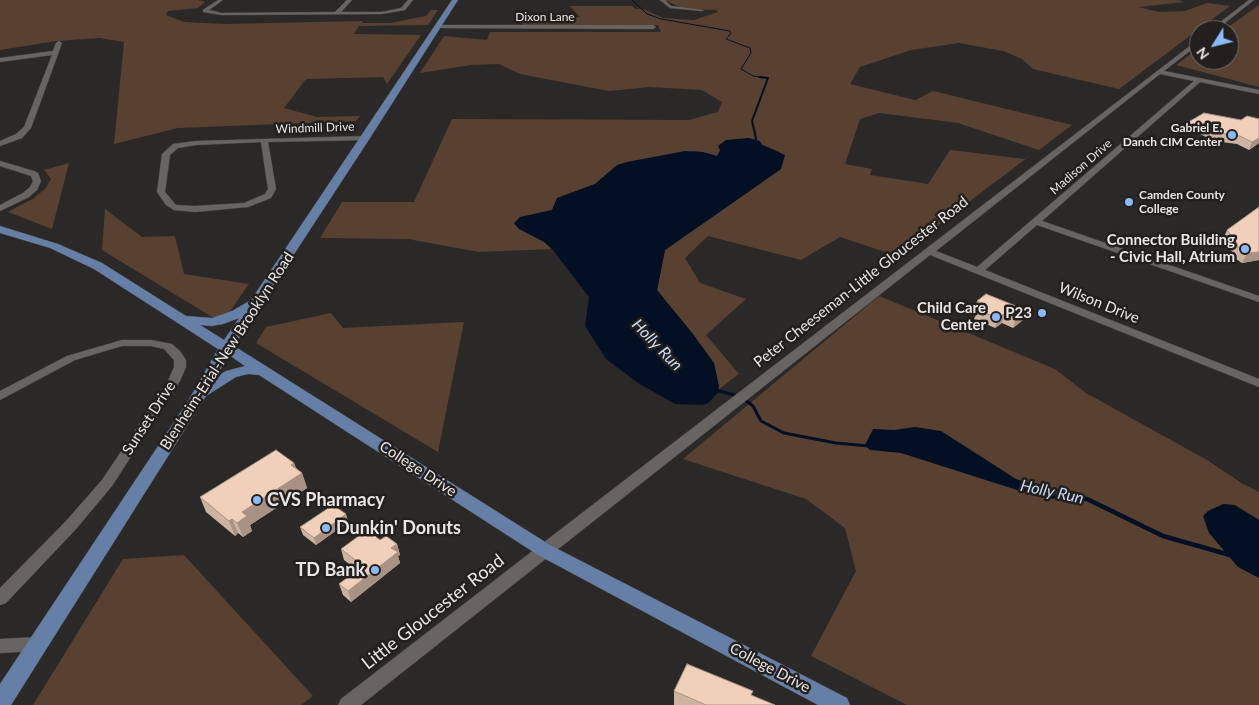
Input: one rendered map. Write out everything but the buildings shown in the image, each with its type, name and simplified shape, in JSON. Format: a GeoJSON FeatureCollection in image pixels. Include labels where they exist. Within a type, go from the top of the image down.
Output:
{"type":"FeatureCollection","features":[{"type":"Feature","properties":{"kind":"main road","name":"Blenheim-Erial-New Brooklyn Road"},"geometry":{"type":"LineString","coordinates":[[0,703],[195,402],[226,346],[366,138],[455,0]]}},
{"type":"Feature","properties":{"kind":"main road","name":"College Drive"},"geometry":{"type":"LineString","coordinates":[[0,229],[54,246],[98,266],[186,320],[544,550],[839,705]]}},
{"type":"Feature","properties":{"kind":"main road"},"geometry":{"type":"LineString","coordinates":[[186,320],[212,322],[223,320],[248,308],[262,293]]}},
{"type":"Feature","properties":{"kind":"main road"},"geometry":{"type":"LineString","coordinates":[[195,402],[210,387],[231,374],[248,370],[269,373]]}},
{"type":"Feature","properties":{"kind":"street"},"geometry":{"type":"LineString","coordinates":[[221,0],[205,11],[222,14],[392,12],[404,9],[411,0]]}},
{"type":"Feature","properties":{"kind":"street"},"geometry":{"type":"LineString","coordinates":[[336,14],[350,0]]}},
{"type":"Feature","properties":{"kind":"street"},"geometry":{"type":"LineString","coordinates":[[662,0],[670,7],[702,10]]}},
{"type":"Feature","properties":{"kind":"street"},"geometry":{"type":"LineString","coordinates":[[1226,20],[1252,0]]}},
{"type":"Feature","properties":{"kind":"street","name":"Dixon Lane"},"geometry":{"type":"LineString","coordinates":[[438,27],[653,27]]}},
{"type":"Feature","properties":{"kind":"street"},"geometry":{"type":"LineString","coordinates":[[0,144],[19,136],[27,128],[59,43]]}},
{"type":"Feature","properties":{"kind":"street","name":"Peter Cheeseman-Little Gloucester Road"},"geometry":{"type":"LineString","coordinates":[[544,550],[1189,49]]}},
{"type":"Feature","properties":{"kind":"street"},"geometry":{"type":"LineString","coordinates":[[0,60],[54,53]]}},
{"type":"Feature","properties":{"kind":"street"},"geometry":{"type":"LineString","coordinates":[[1159,72],[1259,92]]}},
{"type":"Feature","properties":{"kind":"street","name":"Madison Drive"},"geometry":{"type":"LineString","coordinates":[[978,271],[1038,222],[1199,80]]}},
{"type":"Feature","properties":{"kind":"street","name":"Windmill Drive"},"geometry":{"type":"LineString","coordinates":[[264,140],[272,189],[268,196],[239,206],[195,209],[174,207],[161,192],[166,154],[172,148],[196,143],[264,140],[366,138]]}},
{"type":"Feature","properties":{"kind":"street"},"geometry":{"type":"LineString","coordinates":[[0,163],[31,172],[37,181],[34,188],[26,195],[0,208]]}},
{"type":"Feature","properties":{"kind":"street"},"geometry":{"type":"LineString","coordinates":[[1038,222],[1259,298]]}},
{"type":"Feature","properties":{"kind":"street","name":"Wilson Drive"},"geometry":{"type":"LineString","coordinates":[[928,251],[1259,383]]}},
{"type":"Feature","properties":{"kind":"street","name":"Sunset Drive"},"geometry":{"type":"LineString","coordinates":[[0,396],[71,358],[122,343],[151,343],[168,346],[176,353],[180,360],[180,367],[174,381],[107,483],[72,525],[0,598]]}},
{"type":"Feature","properties":{"kind":"street","name":"Little Gloucester Road"},"geometry":{"type":"LineString","coordinates":[[347,705],[544,550]]}},
{"type":"Feature","properties":{"kind":"street"},"geometry":{"type":"LineString","coordinates":[[0,646],[38,644]]}},
{"type":"Feature","properties":{"kind":"shaded area"},"geometry":{"type":"Polygon","coordinates":[[[0,0],[198,0],[205,2],[198,8],[168,11],[166,15],[184,22],[224,24],[363,21],[362,23],[390,23],[426,16],[431,10],[438,10],[428,25],[359,26],[354,34],[421,35],[387,84],[383,77],[306,79],[284,108],[317,117],[360,116],[356,121],[178,128],[114,144],[124,42],[100,38],[56,41],[0,50],[0,0]]]}},
{"type":"Feature","properties":{"kind":"shaded area"},"geometry":{"type":"Polygon","coordinates":[[[665,0],[1179,0],[1184,2],[1138,7],[1160,12],[1185,11],[1207,3],[1230,6],[1211,20],[1189,20],[1189,37],[1119,89],[1033,69],[1022,59],[1003,51],[959,43],[911,50],[860,67],[850,84],[915,100],[933,91],[1072,125],[1039,150],[958,123],[879,113],[860,119],[845,164],[872,169],[870,175],[928,184],[950,150],[1025,159],[1031,155],[897,256],[840,237],[801,260],[708,236],[685,258],[700,283],[746,299],[706,335],[739,374],[706,399],[714,363],[657,290],[665,250],[777,172],[780,152],[747,138],[717,156],[695,151],[618,165],[595,184],[557,198],[549,246],[552,249],[479,252],[408,239],[320,238],[342,202],[414,202],[452,119],[689,120],[718,112],[722,102],[702,90],[649,87],[609,91],[520,74],[499,64],[471,65],[420,73],[444,36],[487,40],[490,32],[661,32],[658,25],[522,26],[524,18],[580,17],[570,6],[632,6],[635,9],[643,9],[663,18],[694,20],[718,12],[716,10],[684,9],[665,0]]]}},
{"type":"Feature","properties":{"kind":"shaded area"},"geometry":{"type":"Polygon","coordinates":[[[1259,5],[1259,87],[1195,70],[1239,70],[1238,20],[1259,5]]]}},
{"type":"Feature","properties":{"kind":"shaded area"},"geometry":{"type":"Polygon","coordinates":[[[1189,55],[1189,68],[1176,65],[1189,55]]]}},
{"type":"Feature","properties":{"kind":"shaded area"},"geometry":{"type":"Polygon","coordinates":[[[69,163],[52,229],[8,212],[34,198],[46,188],[51,179],[44,170],[69,163]]]}},
{"type":"Feature","properties":{"kind":"shaded area"},"geometry":{"type":"Polygon","coordinates":[[[105,209],[142,237],[175,236],[184,274],[249,284],[222,323],[102,250],[105,209]]]}},
{"type":"Feature","properties":{"kind":"shaded area"},"geometry":{"type":"Polygon","coordinates":[[[879,296],[1055,369],[1086,393],[1207,460],[1243,484],[1259,492],[1259,705],[907,705],[811,656],[856,571],[845,528],[806,499],[683,459],[879,296]]]}},
{"type":"Feature","properties":{"kind":"shaded area"},"geometry":{"type":"Polygon","coordinates":[[[331,313],[343,328],[464,322],[438,452],[256,343],[266,327],[331,313]]]}},
{"type":"Feature","properties":{"kind":"shaded area"},"geometry":{"type":"Polygon","coordinates":[[[184,555],[313,696],[301,705],[33,705],[123,559],[184,555]]]}},
{"type":"Feature","properties":{"kind":"water"},"geometry":{"type":"Polygon","coordinates":[[[749,138],[760,141],[762,145],[785,155],[781,169],[665,250],[657,290],[714,363],[719,386],[718,393],[708,403],[702,405],[675,404],[638,383],[606,359],[585,326],[589,297],[552,249],[544,242],[519,229],[514,223],[520,217],[552,210],[557,198],[595,184],[617,165],[685,151],[703,152],[717,156],[720,150],[718,146],[726,140],[749,138]]]}},
{"type":"Feature","properties":{"kind":"water"},"geometry":{"type":"Polygon","coordinates":[[[915,427],[941,431],[1016,479],[1053,491],[1056,496],[1053,499],[1039,497],[901,453],[870,450],[865,445],[873,429],[894,430],[915,427]]]}},
{"type":"Feature","properties":{"kind":"water"},"geometry":{"type":"Polygon","coordinates":[[[1223,504],[1235,505],[1259,520],[1259,578],[1238,567],[1209,533],[1203,516],[1208,511],[1223,504]]]}},
{"type":"Feature","properties":{"kind":"waterway","name":"Holly Run"},"geometry":{"type":"LineString","coordinates":[[632,0],[647,14],[661,19],[730,31],[731,33],[726,39],[750,48],[751,53],[741,69],[753,76],[768,78]]}},
{"type":"Feature","properties":{"kind":"waterway","name":"Holly Run"},"geometry":{"type":"LineString","coordinates":[[759,77],[768,78]]}},
{"type":"Feature","properties":{"kind":"waterway","name":"Holly Run"},"geometry":{"type":"LineString","coordinates":[[755,142],[756,138],[752,121],[768,78]]}},
{"type":"Feature","properties":{"kind":"waterway","name":"Holly Run"},"geometry":{"type":"LineString","coordinates":[[715,390],[738,396]]}},
{"type":"Feature","properties":{"kind":"waterway","name":"Holly Run"},"geometry":{"type":"LineString","coordinates":[[744,399],[753,406],[761,421],[784,433],[836,443],[869,446]]}},
{"type":"Feature","properties":{"kind":"waterway","name":"Holly Run"},"geometry":{"type":"LineString","coordinates":[[1053,496],[1087,499],[1163,536],[1230,555]]}},
{"type":"Feature","properties":{"kind":"place","name":"Gabriel E. Danch CIM Center"},"geometry":{"type":"Point","coordinates":[1232,135]}},
{"type":"Feature","properties":{"kind":"place","name":"Camden County College"},"geometry":{"type":"Point","coordinates":[1129,202]}},
{"type":"Feature","properties":{"kind":"place","name":"Connector Building - Civic Hall, Atrium"},"geometry":{"type":"Point","coordinates":[1245,249]}},
{"type":"Feature","properties":{"kind":"place","name":"P23"},"geometry":{"type":"Point","coordinates":[1042,313]}},
{"type":"Feature","properties":{"kind":"place","name":"Child Care Center"},"geometry":{"type":"Point","coordinates":[996,317]}},
{"type":"Feature","properties":{"kind":"place","name":"CVS Pharmacy"},"geometry":{"type":"Point","coordinates":[257,500]}},
{"type":"Feature","properties":{"kind":"place","name":"Dunkin' Donuts"},"geometry":{"type":"Point","coordinates":[326,528]}},
{"type":"Feature","properties":{"kind":"place","name":"TD Bank"},"geometry":{"type":"Point","coordinates":[375,570]}}]}
